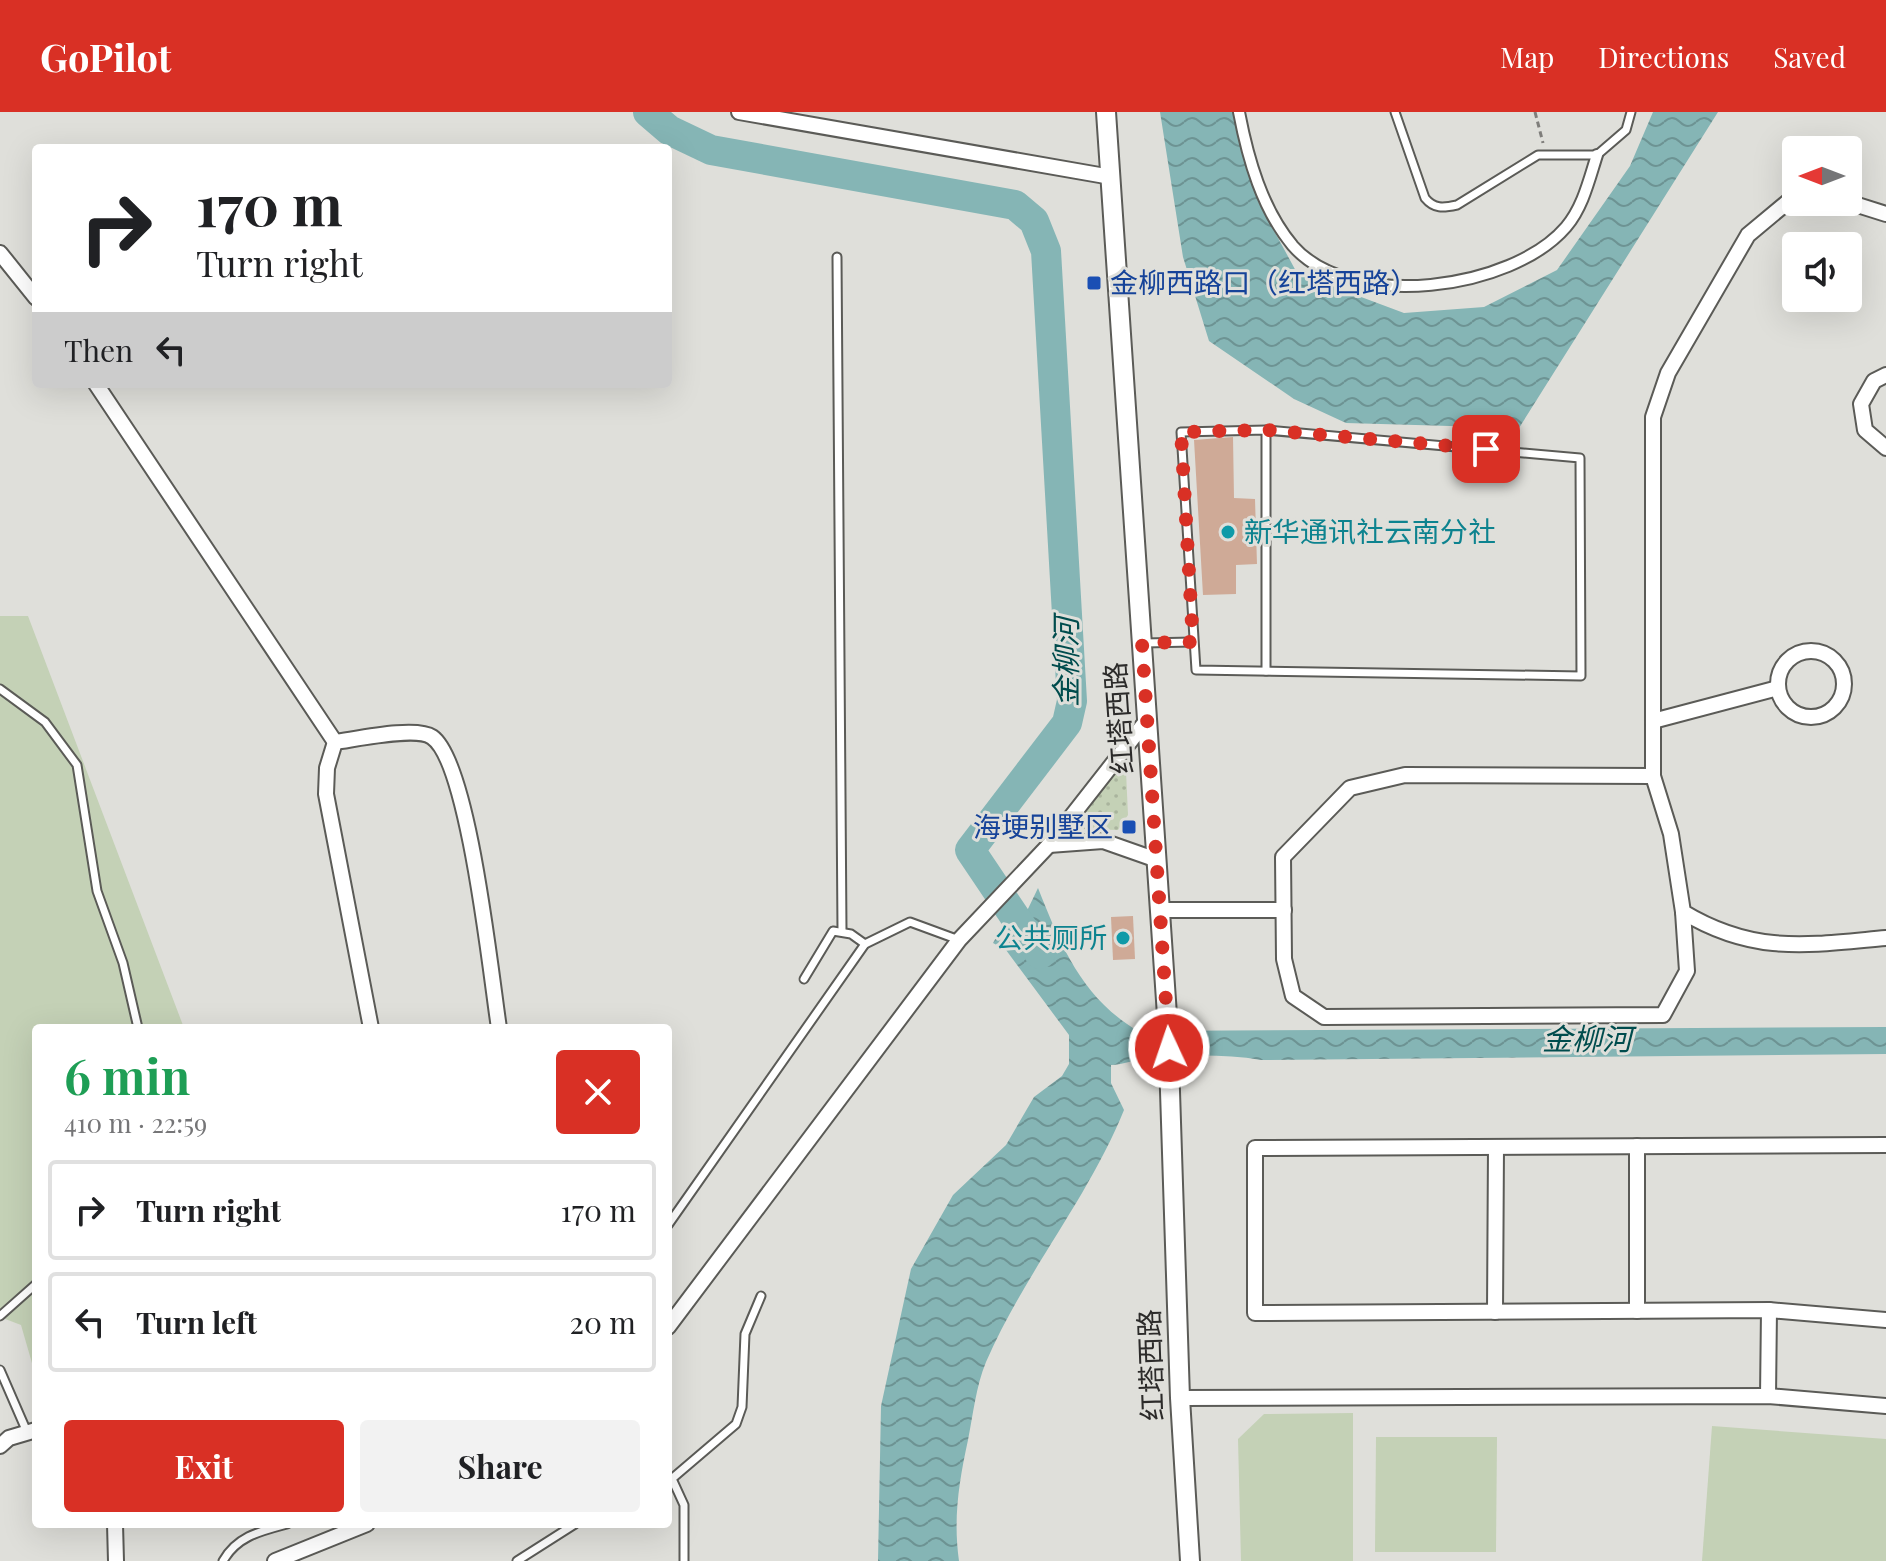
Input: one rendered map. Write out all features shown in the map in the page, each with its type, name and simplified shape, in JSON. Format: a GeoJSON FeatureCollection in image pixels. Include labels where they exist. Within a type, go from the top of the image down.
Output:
{"type":"FeatureCollection","features":[{"type":"Feature","properties":{"kind":"street"},"geometry":{"type":"LineString","coordinates":[[739,112],[1111,177]]}},
{"type":"Feature","properties":{"kind":"street","name":"红塔西路"},"geometry":{"type":"LineString","coordinates":[[1106,112],[1168,1030],[1180,1398],[1190,1561]]}},
{"type":"Feature","properties":{"kind":"street"},"geometry":{"type":"LineString","coordinates":[[1239,112],[1264,202],[1294,247],[1308,258],[1360,282],[1416,287],[1447,284],[1515,263],[1565,228],[1580,206],[1597,155]]}},
{"type":"Feature","properties":{"kind":"street"},"geometry":{"type":"LineString","coordinates":[[1862,206],[1886,214]]}},
{"type":"Feature","properties":{"kind":"street"},"geometry":{"type":"LineString","coordinates":[[1653,776],[1405,775],[1350,788],[1283,857],[1284,959],[1293,996],[1324,1017],[1663,1015],[1687,971],[1683,912],[1671,834],[1653,776],[1653,417],[1668,373],[1748,235],[1782,207]]}},
{"type":"Feature","properties":{"kind":"street"},"geometry":{"type":"LineString","coordinates":[[0,253],[32,293]]}},
{"type":"Feature","properties":{"kind":"street"},"geometry":{"type":"LineString","coordinates":[[1886,375],[1874,381],[1861,404],[1865,430],[1886,448]]}},
{"type":"Feature","properties":{"kind":"street"},"geometry":{"type":"LineString","coordinates":[[99,388],[335,742]]}},
{"type":"Feature","properties":{"kind":"street"},"geometry":{"type":"LineString","coordinates":[[1808,650],[1818,651],[1836,661],[1845,680],[1839,703],[1821,716],[1809,718],[1788,708],[1778,688],[1782,667],[1789,659],[1808,650]]}},
{"type":"Feature","properties":{"kind":"street"},"geometry":{"type":"LineString","coordinates":[[1653,721],[1778,688]]}},
{"type":"Feature","properties":{"kind":"street"},"geometry":{"type":"LineString","coordinates":[[672,1322],[959,940],[1049,845],[1147,720]]}},
{"type":"Feature","properties":{"kind":"street"},"geometry":{"type":"LineString","coordinates":[[335,742],[418,732],[432,736],[445,751],[471,841],[498,1024]]}},
{"type":"Feature","properties":{"kind":"street"},"geometry":{"type":"LineString","coordinates":[[335,742],[327,768],[326,794],[370,1024]]}},
{"type":"Feature","properties":{"kind":"street"},"geometry":{"type":"LineString","coordinates":[[1049,845],[1103,841],[1157,860]]}},
{"type":"Feature","properties":{"kind":"street"},"geometry":{"type":"LineString","coordinates":[[1160,910],[1284,910]]}},
{"type":"Feature","properties":{"kind":"street"},"geometry":{"type":"LineString","coordinates":[[1683,912],[1718,933],[1787,947],[1886,938]]}},
{"type":"Feature","properties":{"kind":"street"},"geometry":{"type":"LineString","coordinates":[[1886,1145],[1255,1148],[1255,1313],[1769,1310],[1886,1320]]}},
{"type":"Feature","properties":{"kind":"street"},"geometry":{"type":"LineString","coordinates":[[1637,1146],[1637,1311]]}},
{"type":"Feature","properties":{"kind":"street"},"geometry":{"type":"LineString","coordinates":[[1495,1312],[1496,1147]]}},
{"type":"Feature","properties":{"kind":"street"},"geometry":{"type":"LineString","coordinates":[[1768,1396],[1769,1310]]}},
{"type":"Feature","properties":{"kind":"street"},"geometry":{"type":"LineString","coordinates":[[1180,1398],[1768,1396],[1886,1406]]}},
{"type":"Feature","properties":{"kind":"street"},"geometry":{"type":"LineString","coordinates":[[0,1446],[31,1431]]}},
{"type":"Feature","properties":{"kind":"street"},"geometry":{"type":"LineString","coordinates":[[115,1528],[116,1561]]}},
{"type":"Feature","properties":{"kind":"street"},"geometry":{"type":"LineString","coordinates":[[275,1561],[357,1528]]}},
{"type":"Feature","properties":{"kind":"lane"},"geometry":{"type":"LineString","coordinates":[[1395,112],[1425,198],[1432,206],[1457,205],[1538,155],[1597,155],[1609,148],[1626,130],[1631,112]]}},
{"type":"Feature","properties":{"kind":"lane"},"geometry":{"type":"LineString","coordinates":[[837,257],[842,931]]}},
{"type":"Feature","properties":{"kind":"lane"},"geometry":{"type":"LineString","coordinates":[[1266,430],[1266,671]]}},
{"type":"Feature","properties":{"kind":"lane"},"geometry":{"type":"LineString","coordinates":[[1266,430],[1580,458],[1581,676],[1196,670],[1181,432],[1266,430]]}},
{"type":"Feature","properties":{"kind":"lane"},"geometry":{"type":"LineString","coordinates":[[1142,643],[1193,642]]}},
{"type":"Feature","properties":{"kind":"lane"},"geometry":{"type":"LineString","coordinates":[[0,689],[45,722],[77,765],[97,891],[123,963],[137,1024]]}},
{"type":"Feature","properties":{"kind":"lane"},"geometry":{"type":"LineString","coordinates":[[672,1219],[865,944],[910,922],[959,940]]}},
{"type":"Feature","properties":{"kind":"lane"},"geometry":{"type":"LineString","coordinates":[[804,979],[833,931],[842,931],[865,944]]}},
{"type":"Feature","properties":{"kind":"lane"},"geometry":{"type":"LineString","coordinates":[[0,1316],[32,1288]]}},
{"type":"Feature","properties":{"kind":"lane"},"geometry":{"type":"LineString","coordinates":[[672,1479],[736,1424],[742,1407],[745,1334],[761,1296]]}},
{"type":"Feature","properties":{"kind":"lane"},"geometry":{"type":"LineString","coordinates":[[0,1370],[31,1431]]}},
{"type":"Feature","properties":{"kind":"lane"},"geometry":{"type":"LineString","coordinates":[[672,1484],[684,1505],[684,1561]]}},
{"type":"Feature","properties":{"kind":"lane"},"geometry":{"type":"LineString","coordinates":[[223,1561],[229,1550],[252,1534],[273,1528]]}},
{"type":"Feature","properties":{"kind":"lane"},"geometry":{"type":"LineString","coordinates":[[517,1561],[568,1528]]}},
{"type":"Feature","properties":{"kind":"path"},"geometry":{"type":"LineString","coordinates":[[1535,112],[1547,154]]}},
{"type":"Feature","properties":{"kind":"green space"},"geometry":{"type":"Polygon","coordinates":[[[0,616],[28,616],[182,1024],[32,1024],[32,1363],[21,1325],[0,1317],[0,616]]]}},
{"type":"Feature","properties":{"kind":"green space"},"geometry":{"type":"Polygon","coordinates":[[[1116,769],[1126,771],[1128,815],[1118,830],[1079,829],[1078,824],[1116,769]]]}},
{"type":"Feature","properties":{"kind":"green space"},"geometry":{"type":"Polygon","coordinates":[[[1353,1413],[1353,1561],[1241,1561],[1238,1439],[1264,1414],[1353,1413]]]}},
{"type":"Feature","properties":{"kind":"green space"},"geometry":{"type":"Polygon","coordinates":[[[1712,1426],[1886,1439],[1886,1561],[1702,1561],[1712,1426]]]}},
{"type":"Feature","properties":{"kind":"green space"},"geometry":{"type":"Polygon","coordinates":[[[1376,1437],[1497,1437],[1496,1552],[1375,1552],[1376,1437]]]}},
{"type":"Feature","properties":{"kind":"water"},"geometry":{"type":"Polygon","coordinates":[[[1160,112],[1233,112],[1259,203],[1297,273],[1404,313],[1484,307],[1557,270],[1630,166],[1653,112],[1718,112],[1519,428],[1346,423],[1294,399],[1209,341],[1183,257],[1160,112]]]}},
{"type":"Feature","properties":{"kind":"water"},"geometry":{"type":"Polygon","coordinates":[[[1038,888],[1065,950],[1088,987],[1119,1018],[1138,1031],[1886,1027],[1886,1054],[1261,1060],[1189,1056],[1147,1058],[1111,1065],[1111,1083],[1124,1110],[1093,1175],[1001,1330],[983,1371],[960,1485],[957,1515],[959,1561],[878,1561],[881,1406],[911,1269],[953,1195],[1006,1145],[1034,1097],[1062,1076],[1069,1064],[1069,1035],[1006,950],[993,943],[997,936],[1007,936],[1026,913],[1038,888]]]}},
{"type":"Feature","properties":{"kind":"building","name":"新华通讯社云南分社"},"geometry":{"type":"Polygon","coordinates":[[[1233,437],[1234,498],[1255,499],[1257,564],[1236,565],[1236,594],[1203,595],[1194,440],[1233,437]]]}},
{"type":"Feature","properties":{"kind":"building","name":"公共厕所"},"geometry":{"type":"Polygon","coordinates":[[[1133,916],[1135,959],[1113,960],[1111,917],[1133,916]]]}},
{"type":"Feature","properties":{"kind":"waterway","name":"金柳河"},"geometry":{"type":"LineString","coordinates":[[648,112],[669,130],[711,150],[1015,205],[1034,221],[1046,251],[1072,701],[1067,723],[970,850],[1040,954]]}},
{"type":"Feature","properties":{"kind":"place","name":"金柳西路口（红塔西路）"},"geometry":{"type":"Point","coordinates":[1094,283]}},
{"type":"Feature","properties":{"kind":"place","name":"新华通讯社云南分社"},"geometry":{"type":"Point","coordinates":[1228,532]}},
{"type":"Feature","properties":{"kind":"place","name":"海埂别墅区"},"geometry":{"type":"Point","coordinates":[1129,827]}},
{"type":"Feature","properties":{"kind":"place","name":"公共厕所"},"geometry":{"type":"Point","coordinates":[1123,938]}},
{"type":"Feature","properties":{"kind":"route"},"geometry":{"type":"LineString","coordinates":[[1169,1048],[1142,643],[1193,642],[1181,432],[1266,430],[1486,449]]}}]}
